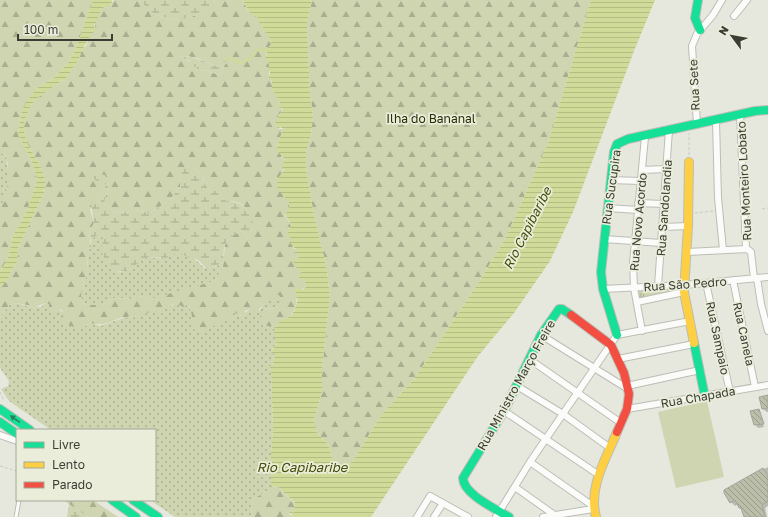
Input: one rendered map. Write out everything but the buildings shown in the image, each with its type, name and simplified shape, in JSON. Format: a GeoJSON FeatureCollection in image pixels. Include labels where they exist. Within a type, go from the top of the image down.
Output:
{"type":"FeatureCollection","features":[{"type":"Feature","properties":{"kind":"main road"},"geometry":{"type":"LineString","coordinates":[[698,0],[695,18],[700,30]]}},
{"type":"Feature","properties":{"kind":"main road","name":"Rua Sucupira"},"geometry":{"type":"LineString","coordinates":[[616,335],[603,290],[601,272],[610,180],[614,152],[617,144],[628,139],[740,114],[768,110]]}},
{"type":"Feature","properties":{"kind":"main road"},"geometry":{"type":"LineString","coordinates":[[689,162],[687,252],[684,289],[705,397]]}},
{"type":"Feature","properties":{"kind":"main road","name":"Rua Ministro Março Freire"},"geometry":{"type":"LineString","coordinates":[[498,514],[468,491],[463,482],[465,474],[504,412],[529,359],[542,335],[559,309],[564,310],[611,345]]}},
{"type":"Feature","properties":{"kind":"main road"},"geometry":{"type":"LineString","coordinates":[[594,511],[593,493],[627,409],[628,387],[618,359],[611,345]]}},
{"type":"Feature","properties":{"kind":"main road"},"geometry":{"type":"LineString","coordinates":[[0,409],[29,429]]}},
{"type":"Feature","properties":{"kind":"main road"},"geometry":{"type":"LineString","coordinates":[[0,422],[16,433]]}},
{"type":"Feature","properties":{"kind":"main road"},"geometry":{"type":"LineString","coordinates":[[113,501],[136,517]]}},
{"type":"Feature","properties":{"kind":"main road"},"geometry":{"type":"LineString","coordinates":[[134,501],[158,517]]}},
{"type":"Feature","properties":{"kind":"main road"},"geometry":{"type":"LineString","coordinates":[[498,514],[510,517]]}},
{"type":"Feature","properties":{"kind":"street"},"geometry":{"type":"LineString","coordinates":[[700,30],[713,15],[722,0]]}},
{"type":"Feature","properties":{"kind":"street"},"geometry":{"type":"LineString","coordinates":[[734,16],[747,0]]}},
{"type":"Feature","properties":{"kind":"street","name":"Rua Sete"},"geometry":{"type":"LineString","coordinates":[[693,125],[692,46],[700,30]]}},
{"type":"Feature","properties":{"kind":"street","name":"Rua Monteiro Lobato"},"geometry":{"type":"LineString","coordinates":[[740,114],[749,250],[768,331]]}},
{"type":"Feature","properties":{"kind":"street"},"geometry":{"type":"LineString","coordinates":[[716,120],[719,210],[723,250]]}},
{"type":"Feature","properties":{"kind":"street","name":"Rua Sandolandia"},"geometry":{"type":"LineString","coordinates":[[658,286],[669,130]]}},
{"type":"Feature","properties":{"kind":"street","name":"Rua Novo Acordo"},"geometry":{"type":"LineString","coordinates":[[642,331],[634,288],[634,241],[645,136]]}},
{"type":"Feature","properties":{"kind":"street"},"geometry":{"type":"LineString","coordinates":[[642,170],[666,169]]}},
{"type":"Feature","properties":{"kind":"street"},"geometry":{"type":"LineString","coordinates":[[610,180],[640,181]]}},
{"type":"Feature","properties":{"kind":"street"},"geometry":{"type":"LineString","coordinates":[[607,208],[664,204]]}},
{"type":"Feature","properties":{"kind":"street"},"geometry":{"type":"LineString","coordinates":[[663,227],[688,226]]}},
{"type":"Feature","properties":{"kind":"street"},"geometry":{"type":"LineString","coordinates":[[604,239],[661,243]]}},
{"type":"Feature","properties":{"kind":"street"},"geometry":{"type":"LineString","coordinates":[[687,252],[749,250]]}},
{"type":"Feature","properties":{"kind":"street","name":"Rua São Pedro"},"geometry":{"type":"LineString","coordinates":[[637,302],[706,283],[768,277]]}},
{"type":"Feature","properties":{"kind":"street","name":"Rua Canela"},"geometry":{"type":"LineString","coordinates":[[733,280],[755,387]]}},
{"type":"Feature","properties":{"kind":"street","name":"Rua Sampaio"},"geometry":{"type":"LineString","coordinates":[[706,283],[730,392]]}},
{"type":"Feature","properties":{"kind":"street","name":"Rua São Pedro"},"geometry":{"type":"LineString","coordinates":[[603,290],[658,286],[684,289]]}},
{"type":"Feature","properties":{"kind":"street"},"geometry":{"type":"LineString","coordinates":[[761,304],[768,304]]}},
{"type":"Feature","properties":{"kind":"street"},"geometry":{"type":"LineString","coordinates":[[498,514],[530,462],[611,345],[616,335],[690,321]]}},
{"type":"Feature","properties":{"kind":"street"},"geometry":{"type":"LineString","coordinates":[[542,335],[628,387],[700,370]]}},
{"type":"Feature","properties":{"kind":"street"},"geometry":{"type":"LineString","coordinates":[[618,359],[694,344]]}},
{"type":"Feature","properties":{"kind":"street"},"geometry":{"type":"LineString","coordinates":[[529,359],[621,423]]}},
{"type":"Feature","properties":{"kind":"street","name":"Rua Chapada"},"geometry":{"type":"LineString","coordinates":[[627,409],[705,397],[768,385]]}},
{"type":"Feature","properties":{"kind":"street"},"geometry":{"type":"LineString","coordinates":[[517,386],[563,414],[610,448]]}},
{"type":"Feature","properties":{"kind":"street"},"geometry":{"type":"LineString","coordinates":[[504,412],[546,438],[599,475]]}},
{"type":"Feature","properties":{"kind":"street"},"geometry":{"type":"LineString","coordinates":[[0,435],[16,441]]}},
{"type":"Feature","properties":{"kind":"street"},"geometry":{"type":"LineString","coordinates":[[530,462],[594,511]]}},
{"type":"Feature","properties":{"kind":"street"},"geometry":{"type":"LineString","coordinates":[[515,487],[553,514]]}},
{"type":"Feature","properties":{"kind":"street"},"geometry":{"type":"LineString","coordinates":[[417,517],[430,496],[468,517]]}},
{"type":"Feature","properties":{"kind":"street"},"geometry":{"type":"LineString","coordinates":[[434,517],[443,503]]}},
{"type":"Feature","properties":{"kind":"street"},"geometry":{"type":"LineString","coordinates":[[543,517],[553,514],[594,511]]}},
{"type":"Feature","properties":{"kind":"lane"},"geometry":{"type":"LineString","coordinates":[[16,517],[18,501]]}},
{"type":"Feature","properties":{"kind":"path"},"geometry":{"type":"LineString","coordinates":[[689,162],[693,125]]}},
{"type":"Feature","properties":{"kind":"path"},"geometry":{"type":"LineString","coordinates":[[762,208],[768,208]]}},
{"type":"Feature","properties":{"kind":"path"},"geometry":{"type":"LineString","coordinates":[[688,214],[719,210]]}},
{"type":"Feature","properties":{"kind":"path"},"geometry":{"type":"LineString","coordinates":[[0,466],[16,471]]}},
{"type":"Feature","properties":{"kind":"green space"},"geometry":{"type":"Polygon","coordinates":[[[0,0],[93,0],[76,48],[68,63],[54,78],[37,88],[22,111],[18,134],[32,162],[37,180],[27,211],[13,236],[8,258],[0,272],[0,210],[8,184],[8,164],[5,154],[0,153],[0,0]]]}},
{"type":"Feature","properties":{"kind":"green space"},"geometry":{"type":"Polygon","coordinates":[[[114,0],[139,0],[155,14],[171,19],[179,19],[196,15],[210,6],[215,0],[243,0],[248,11],[258,18],[263,27],[262,29],[269,35],[271,45],[265,50],[269,65],[269,75],[280,104],[279,106],[283,111],[278,115],[280,120],[278,129],[284,129],[276,148],[282,155],[281,157],[285,160],[278,188],[290,202],[289,210],[285,215],[291,226],[288,233],[292,238],[293,249],[297,249],[298,251],[296,254],[298,254],[298,267],[302,273],[298,276],[305,281],[306,287],[296,292],[297,300],[295,307],[288,318],[283,322],[269,326],[261,325],[258,320],[264,310],[274,308],[281,303],[281,298],[277,293],[276,299],[267,301],[254,312],[250,309],[245,311],[245,315],[241,316],[234,312],[230,321],[218,324],[202,332],[198,332],[193,329],[189,322],[192,316],[189,304],[183,307],[176,303],[166,308],[164,313],[159,314],[156,310],[132,318],[129,316],[125,319],[123,317],[104,324],[91,323],[79,327],[71,326],[64,322],[61,318],[63,311],[59,309],[55,313],[49,308],[49,304],[45,303],[36,307],[17,303],[9,305],[0,317],[0,288],[8,279],[17,262],[18,248],[44,193],[45,181],[42,171],[27,141],[24,130],[25,118],[32,104],[37,98],[61,81],[65,80],[79,60],[81,52],[87,44],[88,38],[95,28],[95,21],[101,10],[105,6],[110,6],[114,0]],[[181,56],[201,71],[205,70],[219,75],[227,61],[216,66],[195,57],[181,56]],[[192,166],[182,169],[180,187],[169,201],[149,213],[134,210],[121,213],[114,211],[104,203],[109,183],[93,173],[93,178],[103,182],[106,185],[100,198],[90,209],[94,223],[89,232],[91,247],[88,252],[87,273],[81,295],[82,302],[86,305],[103,305],[114,298],[134,299],[141,296],[151,299],[214,281],[223,268],[225,245],[229,237],[242,231],[247,238],[254,227],[248,211],[242,205],[238,202],[226,201],[216,191],[210,191],[204,183],[203,177],[192,166]]]}},
{"type":"Feature","properties":{"kind":"green space"},"geometry":{"type":"Polygon","coordinates":[[[138,0],[215,0],[210,6],[196,15],[189,18],[173,19],[154,14],[138,0]]]}},
{"type":"Feature","properties":{"kind":"green space","name":"Ilha do Bananal"},"geometry":{"type":"Polygon","coordinates":[[[312,0],[591,0],[548,143],[505,239],[479,282],[414,379],[382,414],[352,462],[343,466],[334,464],[328,444],[317,433],[314,420],[322,392],[322,368],[330,297],[327,270],[313,210],[306,167],[306,152],[311,135],[313,116],[310,95],[307,24],[312,0]]]}},
{"type":"Feature","properties":{"kind":"green space"},"geometry":{"type":"Polygon","coordinates":[[[180,56],[194,58],[216,66],[227,61],[219,75],[205,70],[199,71],[196,67],[191,66],[190,61],[180,56]]]}},
{"type":"Feature","properties":{"kind":"green space"},"geometry":{"type":"Polygon","coordinates":[[[0,153],[5,154],[7,160],[8,183],[6,198],[0,210],[0,153]]]}},
{"type":"Feature","properties":{"kind":"green space"},"geometry":{"type":"Polygon","coordinates":[[[192,166],[203,177],[204,183],[210,191],[216,191],[226,201],[232,201],[242,205],[245,208],[251,216],[254,227],[247,238],[242,231],[232,236],[226,242],[224,262],[208,270],[198,260],[180,254],[171,255],[166,258],[148,257],[126,271],[115,272],[111,270],[100,250],[104,239],[100,235],[95,236],[91,241],[89,232],[94,223],[91,204],[95,199],[100,198],[106,185],[103,182],[98,182],[93,178],[93,172],[105,175],[109,183],[104,203],[114,211],[121,213],[134,210],[149,213],[169,201],[180,187],[182,168],[192,166]]]}},
{"type":"Feature","properties":{"kind":"green space"},"geometry":{"type":"Polygon","coordinates":[[[100,235],[104,239],[104,253],[107,262],[114,270],[119,272],[124,272],[143,258],[165,258],[177,253],[190,256],[204,268],[215,267],[224,262],[223,268],[214,281],[193,288],[151,299],[141,296],[134,299],[114,298],[103,305],[86,305],[82,302],[81,295],[87,273],[88,252],[91,247],[91,241],[95,236],[100,235]]]}},
{"type":"Feature","properties":{"kind":"green space"},"geometry":{"type":"Polygon","coordinates":[[[680,286],[681,291],[638,299],[636,289],[680,286]]]}},
{"type":"Feature","properties":{"kind":"green space"},"geometry":{"type":"Polygon","coordinates":[[[277,293],[281,298],[281,303],[274,308],[264,310],[259,323],[265,326],[276,325],[276,341],[274,348],[270,352],[275,353],[272,366],[269,366],[271,371],[273,430],[271,486],[267,491],[253,499],[251,510],[252,517],[175,517],[151,501],[156,501],[156,429],[50,429],[9,401],[1,389],[8,386],[9,381],[0,368],[0,317],[9,305],[17,303],[27,306],[41,307],[45,303],[50,304],[85,326],[91,323],[100,326],[129,316],[132,318],[151,310],[172,306],[175,303],[189,304],[192,316],[208,330],[211,326],[234,312],[241,316],[250,309],[260,310],[266,301],[277,293]]]}},
{"type":"Feature","properties":{"kind":"green space"},"geometry":{"type":"Polygon","coordinates":[[[707,401],[724,477],[676,488],[658,412],[707,401]]]}},
{"type":"Feature","properties":{"kind":"green space"},"geometry":{"type":"Polygon","coordinates":[[[271,486],[278,487],[295,504],[293,514],[291,512],[289,514],[293,517],[252,517],[251,510],[253,499],[267,491],[271,486]]]}},
{"type":"Feature","properties":{"kind":"green space"},"geometry":{"type":"Polygon","coordinates":[[[64,501],[94,501],[118,517],[88,517],[64,501]]]}},
{"type":"Feature","properties":{"kind":"green space"},"geometry":{"type":"Polygon","coordinates":[[[69,504],[88,517],[67,517],[69,504]]]}},
{"type":"Feature","properties":{"kind":"water"},"geometry":{"type":"Polygon","coordinates":[[[93,0],[112,0],[112,2],[110,6],[105,6],[101,10],[94,26],[96,30],[88,39],[79,60],[65,80],[61,81],[34,101],[25,118],[24,130],[27,141],[42,171],[45,181],[44,193],[18,248],[17,262],[8,279],[0,288],[0,272],[8,258],[13,236],[27,211],[37,180],[32,162],[18,134],[22,111],[27,101],[37,88],[54,78],[68,63],[76,48],[93,0]]]}},
{"type":"Feature","properties":{"kind":"water","name":"Rio Capibaribe"},"geometry":{"type":"Polygon","coordinates":[[[243,0],[312,0],[307,24],[310,95],[313,116],[311,135],[306,152],[306,167],[313,210],[327,270],[330,297],[322,368],[322,392],[314,420],[317,433],[328,444],[334,464],[343,466],[352,462],[382,414],[414,379],[479,282],[505,239],[548,143],[591,0],[655,0],[573,212],[550,261],[514,313],[478,356],[371,517],[293,517],[289,511],[291,510],[293,514],[295,503],[278,487],[271,486],[273,430],[271,371],[269,366],[272,366],[275,354],[270,352],[276,345],[274,334],[275,327],[281,319],[284,320],[288,318],[295,308],[298,299],[296,297],[296,292],[293,290],[298,288],[302,290],[306,287],[305,281],[297,276],[302,273],[296,268],[297,267],[293,261],[299,257],[298,254],[293,253],[298,251],[295,248],[293,249],[294,247],[290,243],[292,239],[287,235],[291,225],[285,214],[289,210],[289,202],[277,188],[278,178],[284,170],[282,167],[285,160],[276,149],[284,129],[280,127],[278,129],[275,121],[279,121],[278,115],[283,111],[282,108],[278,107],[280,103],[272,88],[272,81],[269,78],[270,72],[268,69],[268,60],[265,59],[267,53],[264,50],[271,45],[271,42],[266,32],[262,29],[263,27],[258,21],[258,18],[249,12],[243,0]]]}},
{"type":"Feature","properties":{"kind":"waterway"},"geometry":{"type":"LineString","coordinates":[[226,60],[229,58],[240,63],[251,59],[256,50],[267,50]]}},
{"type":"Feature","properties":{"kind":"traffic: fast"},"geometry":{"type":"LineString","coordinates":[[698,0],[695,18],[700,30]]}},
{"type":"Feature","properties":{"kind":"traffic: fast"},"geometry":{"type":"LineString","coordinates":[[617,335],[603,289],[601,272],[614,152],[617,144],[628,139],[755,111],[768,110]]}},
{"type":"Feature","properties":{"kind":"traffic: fast"},"geometry":{"type":"LineString","coordinates":[[509,517],[481,500],[468,490],[464,484],[463,478],[504,411],[541,335],[559,309],[562,309],[571,315]]}},
{"type":"Feature","properties":{"kind":"traffic: fast"},"geometry":{"type":"LineString","coordinates":[[694,343],[705,397]]}},
{"type":"Feature","properties":{"kind":"traffic: fast"},"geometry":{"type":"LineString","coordinates":[[0,409],[29,429]]}},
{"type":"Feature","properties":{"kind":"traffic: fast"},"geometry":{"type":"LineString","coordinates":[[0,422],[16,433]]}},
{"type":"Feature","properties":{"kind":"traffic: fast"},"geometry":{"type":"LineString","coordinates":[[113,501],[136,517]]}},
{"type":"Feature","properties":{"kind":"traffic: fast"},"geometry":{"type":"LineString","coordinates":[[134,501],[158,517]]}},
{"type":"Feature","properties":{"kind":"traffic: slow"},"geometry":{"type":"LineString","coordinates":[[689,162],[688,226],[684,292],[694,343]]}},
{"type":"Feature","properties":{"kind":"traffic: slow"},"geometry":{"type":"LineString","coordinates":[[596,517],[594,506],[596,484],[603,463],[617,432]]}},
{"type":"Feature","properties":{"kind":"traffic: jam"},"geometry":{"type":"LineString","coordinates":[[571,315],[611,345],[624,373],[629,394],[627,409],[617,432]]}}]}
